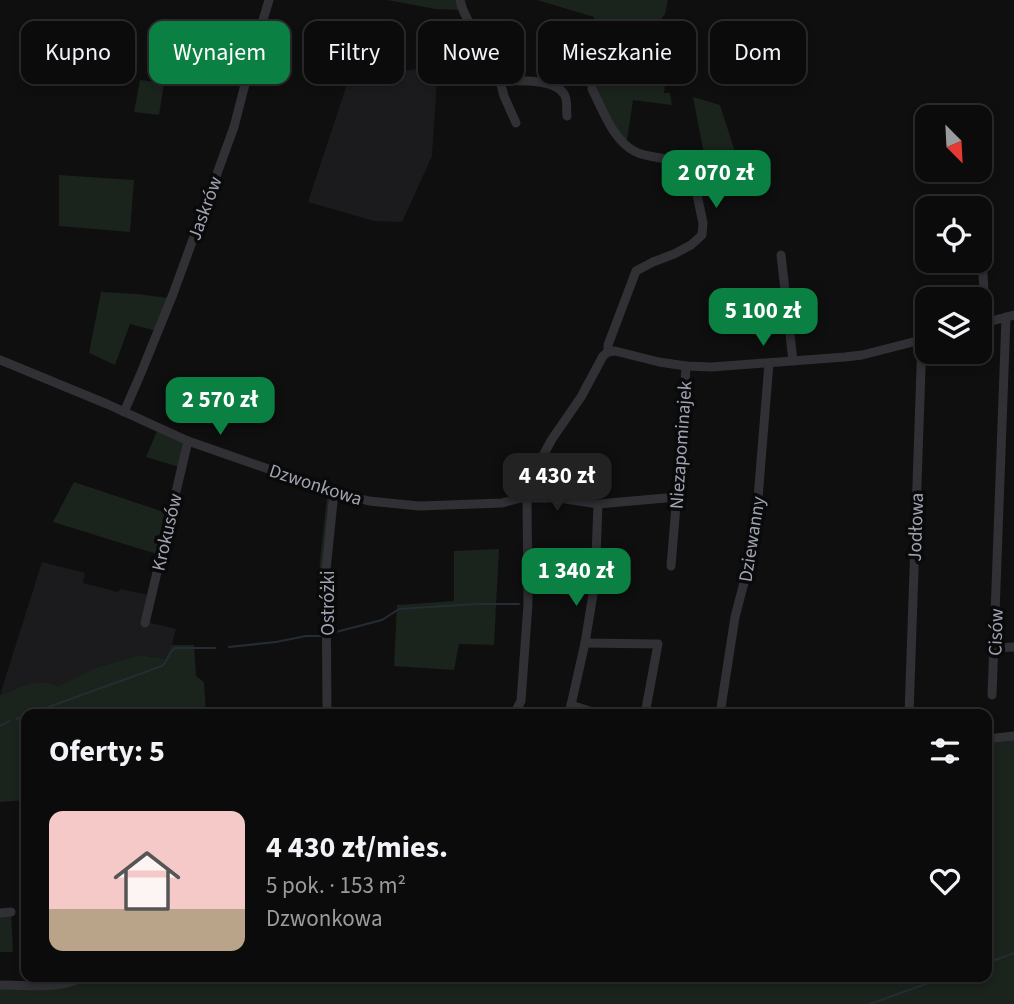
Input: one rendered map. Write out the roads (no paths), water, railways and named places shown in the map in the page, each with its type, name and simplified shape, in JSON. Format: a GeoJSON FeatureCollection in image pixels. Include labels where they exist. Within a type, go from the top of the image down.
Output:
{"type":"FeatureCollection","features":[{"type":"Feature","properties":{"kind":"street","name":"Jaskrów"},"geometry":{"type":"LineString","coordinates":[[124,412],[173,294],[234,127],[269,0]]}},
{"type":"Feature","properties":{"kind":"street"},"geometry":{"type":"LineString","coordinates":[[460,0],[468,21]]}},
{"type":"Feature","properties":{"kind":"street"},"geometry":{"type":"LineString","coordinates":[[524,80],[548,84],[563,92],[566,97],[567,116]]}},
{"type":"Feature","properties":{"kind":"street"},"geometry":{"type":"LineString","coordinates":[[501,84],[516,123]]}},
{"type":"Feature","properties":{"kind":"street"},"geometry":{"type":"LineString","coordinates":[[592,89],[625,145],[637,152],[681,163],[692,171],[703,223],[702,235],[691,245],[636,271],[608,345],[608,352]]}},
{"type":"Feature","properties":{"kind":"street"},"geometry":{"type":"LineString","coordinates":[[781,254],[793,361]]}},
{"type":"Feature","properties":{"kind":"street"},"geometry":{"type":"LineString","coordinates":[[992,321],[1010,316]]}},
{"type":"Feature","properties":{"kind":"street","name":"Cisów"},"geometry":{"type":"LineString","coordinates":[[992,695],[1010,316]]}},
{"type":"Feature","properties":{"kind":"street"},"geometry":{"type":"LineString","coordinates":[[517,709],[521,701],[528,604],[523,498],[552,439],[581,397],[603,356],[615,351],[659,362],[712,367],[862,355],[915,342]]}},
{"type":"Feature","properties":{"kind":"street","name":"Dzwonkowa"},"geometry":{"type":"LineString","coordinates":[[0,360],[187,441],[334,492],[369,501],[419,506],[502,503],[523,498],[559,498],[598,504],[677,498]]}},
{"type":"Feature","properties":{"kind":"street","name":"Dziewanny"},"geometry":{"type":"LineString","coordinates":[[721,709],[735,617],[752,552],[769,363]]}},
{"type":"Feature","properties":{"kind":"street","name":"Jodłowa"},"geometry":{"type":"LineString","coordinates":[[909,709],[924,364]]}},
{"type":"Feature","properties":{"kind":"street","name":"Niezapominajek"},"geometry":{"type":"LineString","coordinates":[[671,566],[686,366]]}},
{"type":"Feature","properties":{"kind":"street","name":"Krokusów"},"geometry":{"type":"LineString","coordinates":[[145,623],[187,441]]}},
{"type":"Feature","properties":{"kind":"street","name":"Ostróżki"},"geometry":{"type":"LineString","coordinates":[[327,709],[326,570],[334,492]]}},
{"type":"Feature","properties":{"kind":"street"},"geometry":{"type":"LineString","coordinates":[[570,709],[595,582],[598,504]]}},
{"type":"Feature","properties":{"kind":"street"},"geometry":{"type":"LineString","coordinates":[[585,643],[659,645],[646,709]]}},
{"type":"Feature","properties":{"kind":"street"},"geometry":{"type":"LineString","coordinates":[[995,648],[1014,647]]}},
{"type":"Feature","properties":{"kind":"street"},"geometry":{"type":"LineString","coordinates":[[992,738],[1014,736]]}},
{"type":"Feature","properties":{"kind":"street"},"geometry":{"type":"LineString","coordinates":[[0,913],[11,912]]}},
{"type":"Feature","properties":{"kind":"street"},"geometry":{"type":"LineString","coordinates":[[0,985],[55,985],[72,982]]}},
{"type":"Feature","properties":{"kind":"waterway"},"geometry":{"type":"LineString","coordinates":[[332,633],[382,620],[399,609],[519,604]]}},
{"type":"Feature","properties":{"kind":"waterway"},"geometry":{"type":"LineString","coordinates":[[229,647],[321,636]]}},
{"type":"Feature","properties":{"kind":"waterway"},"geometry":{"type":"LineString","coordinates":[[43,709],[162,666],[175,648],[215,648]]}},
{"type":"Feature","properties":{"kind":"waterway"},"geometry":{"type":"LineString","coordinates":[[16,719],[21,717]]}},
{"type":"Feature","properties":{"kind":"waterway"},"geometry":{"type":"LineString","coordinates":[[0,726],[9,721]]}},
{"type":"Feature","properties":{"kind":"waterway"},"geometry":{"type":"LineString","coordinates":[[992,961],[1014,953]]}},
{"type":"Feature","properties":{"kind":"waterway"},"geometry":{"type":"LineString","coordinates":[[870,1004],[931,982]]}}]}
